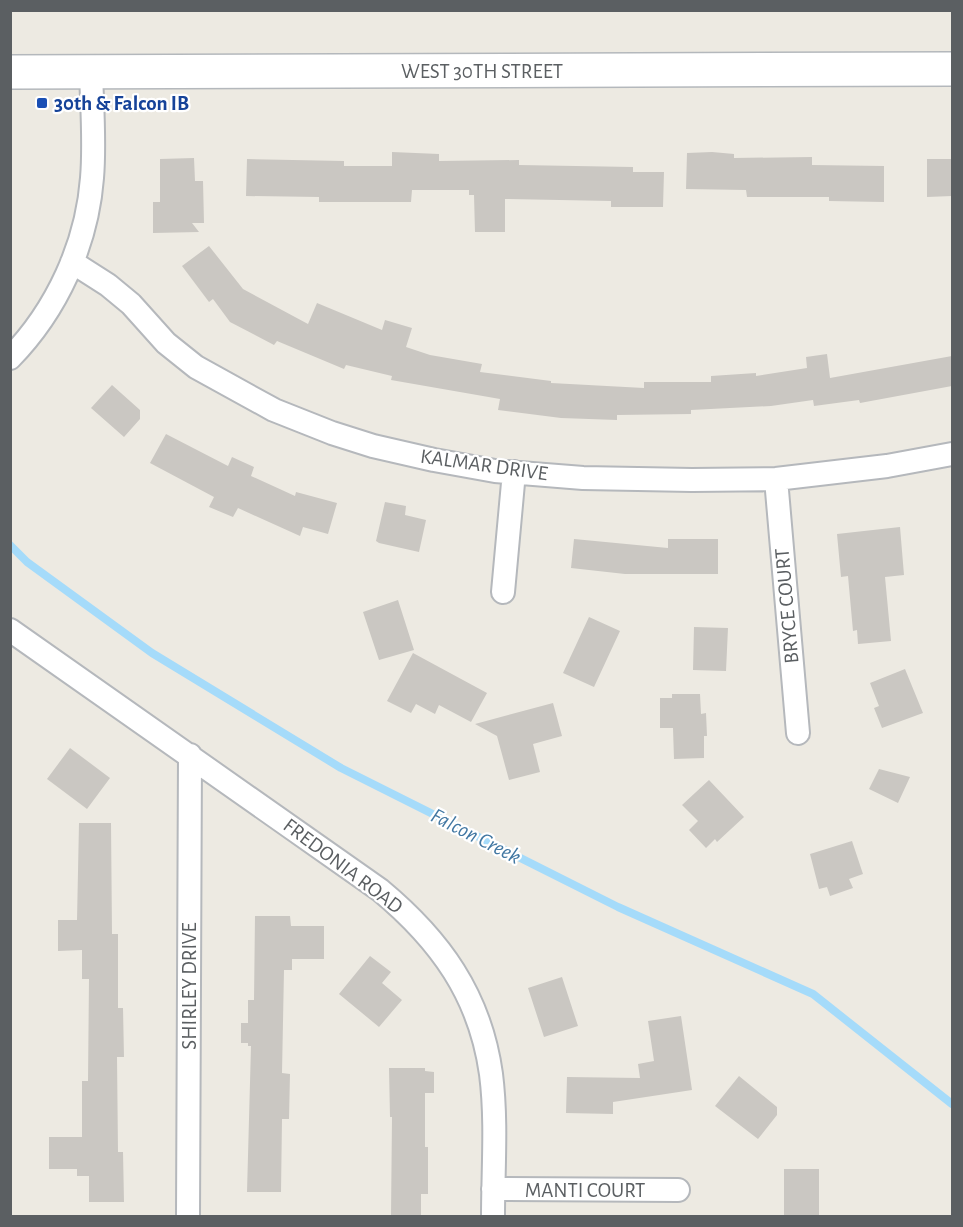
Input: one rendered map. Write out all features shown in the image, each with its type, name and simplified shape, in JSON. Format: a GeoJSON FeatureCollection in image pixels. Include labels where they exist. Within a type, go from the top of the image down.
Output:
{"type":"FeatureCollection","features":[{"type":"Feature","properties":{"kind":"main road","name":"WEST 30TH STREET"},"geometry":{"type":"LineString","coordinates":[[10,72],[952,69]]}},
{"type":"Feature","properties":{"kind":"street"},"geometry":{"type":"LineString","coordinates":[[10,358],[50,308],[72,262],[85,221],[92,181],[91,72]]}},
{"type":"Feature","properties":{"kind":"street","name":"KALMAR DRIVE"},"geometry":{"type":"LineString","coordinates":[[72,262],[108,285],[131,304],[166,343],[196,368],[274,410],[373,446],[455,464],[495,471],[615,478],[776,479],[887,466],[952,454]]}},
{"type":"Feature","properties":{"kind":"street"},"geometry":{"type":"LineString","coordinates":[[502,592],[514,472]]}},
{"type":"Feature","properties":{"kind":"street","name":"BRYCE COURT"},"geometry":{"type":"LineString","coordinates":[[776,479],[798,733]]}},
{"type":"Feature","properties":{"kind":"street","name":"FREDONIA ROAD"},"geometry":{"type":"LineString","coordinates":[[10,630],[380,890],[426,932],[466,993],[481,1031],[489,1063],[494,1111],[493,1216]]}},
{"type":"Feature","properties":{"kind":"street","name":"SHIRLEY DRIVE"},"geometry":{"type":"LineString","coordinates":[[188,1216],[190,755]]}},
{"type":"Feature","properties":{"kind":"street","name":"MANTI COURT"},"geometry":{"type":"LineString","coordinates":[[493,1189],[678,1190]]}},
{"type":"Feature","properties":{"kind":"building"},"geometry":{"type":"Polygon","coordinates":[[[392,152],[439,154],[439,161],[519,160],[519,165],[633,167],[633,172],[664,172],[663,207],[611,207],[611,201],[505,199],[505,232],[475,232],[474,195],[469,195],[469,190],[412,190],[411,202],[319,202],[319,197],[246,196],[247,159],[344,161],[344,166],[392,166],[392,152]]]}},
{"type":"Feature","properties":{"kind":"building"},"geometry":{"type":"Polygon","coordinates":[[[687,153],[734,154],[734,158],[812,157],[812,165],[884,166],[884,202],[829,201],[829,197],[747,197],[746,190],[686,189],[687,153]]]}},
{"type":"Feature","properties":{"kind":"building"},"geometry":{"type":"Polygon","coordinates":[[[194,158],[195,181],[203,181],[204,223],[192,223],[199,232],[153,233],[153,202],[160,202],[160,159],[194,158]]]}},
{"type":"Feature","properties":{"kind":"building"},"geometry":{"type":"Polygon","coordinates":[[[927,159],[952,159],[952,196],[927,197],[927,159]]]}},
{"type":"Feature","properties":{"kind":"building"},"geometry":{"type":"Polygon","coordinates":[[[209,246],[243,289],[308,324],[317,303],[382,330],[385,320],[412,328],[406,347],[430,355],[482,364],[480,372],[551,381],[551,383],[644,388],[644,382],[711,382],[711,376],[756,373],[756,376],[807,368],[806,357],[827,354],[830,378],[952,356],[952,386],[860,403],[859,400],[814,406],[813,400],[771,406],[691,410],[691,414],[617,415],[617,420],[561,418],[498,410],[500,399],[391,380],[392,376],[346,365],[344,369],[277,341],[274,345],[230,322],[213,299],[209,302],[182,266],[209,246]]]}},
{"type":"Feature","properties":{"kind":"building"},"geometry":{"type":"Polygon","coordinates":[[[112,385],[140,410],[140,419],[124,437],[91,408],[112,385]]]}},
{"type":"Feature","properties":{"kind":"building"},"geometry":{"type":"Polygon","coordinates":[[[166,434],[228,466],[232,457],[254,467],[251,476],[295,496],[296,492],[337,503],[328,534],[303,527],[300,536],[238,508],[233,517],[209,507],[214,497],[150,463],[166,434]]]}},
{"type":"Feature","properties":{"kind":"building"},"geometry":{"type":"Polygon","coordinates":[[[385,502],[406,506],[405,515],[426,520],[419,552],[376,541],[385,502]]]}},
{"type":"Feature","properties":{"kind":"building"},"geometry":{"type":"Polygon","coordinates":[[[900,527],[904,575],[885,577],[891,641],[858,644],[857,630],[853,631],[848,576],[841,577],[837,534],[900,527]]]}},
{"type":"Feature","properties":{"kind":"building"},"geometry":{"type":"Polygon","coordinates":[[[574,539],[668,548],[668,539],[718,539],[718,574],[625,574],[571,568],[574,539]]]}},
{"type":"Feature","properties":{"kind":"building"},"geometry":{"type":"Polygon","coordinates":[[[398,600],[414,650],[379,660],[363,612],[398,600]]]}},
{"type":"Feature","properties":{"kind":"building"},"geometry":{"type":"Polygon","coordinates":[[[589,617],[620,631],[594,687],[563,673],[589,617]]]}},
{"type":"Feature","properties":{"kind":"building"},"geometry":{"type":"Polygon","coordinates":[[[694,627],[728,628],[726,671],[693,670],[694,627]]]}},
{"type":"Feature","properties":{"kind":"building"},"geometry":{"type":"Polygon","coordinates":[[[413,653],[487,693],[471,722],[439,705],[435,714],[416,704],[411,713],[387,701],[413,653]]]}},
{"type":"Feature","properties":{"kind":"building"},"geometry":{"type":"Polygon","coordinates":[[[905,669],[923,713],[882,728],[874,708],[879,706],[870,683],[905,669]]]}},
{"type":"Feature","properties":{"kind":"building"},"geometry":{"type":"Polygon","coordinates":[[[672,694],[700,694],[701,714],[706,713],[707,736],[704,736],[704,758],[674,759],[673,728],[660,728],[660,698],[672,698],[672,694]]]}},
{"type":"Feature","properties":{"kind":"building"},"geometry":{"type":"Polygon","coordinates":[[[553,703],[562,736],[533,744],[540,772],[509,780],[497,736],[475,724],[553,703]]]}},
{"type":"Feature","properties":{"kind":"building"},"geometry":{"type":"Polygon","coordinates":[[[70,748],[110,778],[87,809],[47,779],[70,748]]]}},
{"type":"Feature","properties":{"kind":"building"},"geometry":{"type":"Polygon","coordinates":[[[879,769],[910,777],[898,803],[869,789],[879,769]]]}},
{"type":"Feature","properties":{"kind":"building"},"geometry":{"type":"Polygon","coordinates":[[[709,780],[744,817],[717,842],[715,839],[706,848],[689,830],[698,821],[682,805],[709,780]]]}},
{"type":"Feature","properties":{"kind":"building"},"geometry":{"type":"Polygon","coordinates":[[[79,823],[111,823],[112,934],[118,934],[118,1008],[123,1008],[124,1057],[117,1057],[118,1152],[123,1152],[124,1202],[89,1202],[89,1176],[77,1176],[77,1169],[49,1169],[49,1137],[82,1137],[82,1081],[88,1081],[89,979],[82,979],[82,950],[58,951],[58,920],[77,920],[79,823]]]}},
{"type":"Feature","properties":{"kind":"building"},"geometry":{"type":"Polygon","coordinates":[[[852,841],[863,874],[849,879],[853,888],[830,896],[827,887],[819,889],[810,854],[852,841]]]}},
{"type":"Feature","properties":{"kind":"building"},"geometry":{"type":"Polygon","coordinates":[[[255,916],[290,916],[291,926],[324,926],[324,959],[292,959],[292,970],[284,970],[282,1073],[290,1074],[289,1119],[282,1119],[281,1192],[247,1192],[251,1046],[248,1046],[248,1043],[241,1043],[241,1023],[248,1023],[248,1000],[254,1000],[255,916]]]}},
{"type":"Feature","properties":{"kind":"building"},"geometry":{"type":"Polygon","coordinates":[[[370,956],[391,972],[382,983],[402,1000],[379,1027],[339,994],[370,956]]]}},
{"type":"Feature","properties":{"kind":"building"},"geometry":{"type":"Polygon","coordinates":[[[562,977],[578,1026],[544,1037],[528,988],[562,977]]]}},
{"type":"Feature","properties":{"kind":"building"},"geometry":{"type":"Polygon","coordinates":[[[681,1016],[692,1090],[613,1102],[613,1114],[566,1113],[567,1077],[640,1078],[638,1064],[654,1061],[648,1021],[681,1016]]]}},
{"type":"Feature","properties":{"kind":"building"},"geometry":{"type":"Polygon","coordinates":[[[389,1068],[425,1068],[425,1071],[434,1072],[434,1093],[425,1093],[428,1194],[421,1194],[421,1216],[391,1216],[392,1117],[390,1117],[389,1068]]]}},
{"type":"Feature","properties":{"kind":"building"},"geometry":{"type":"Polygon","coordinates":[[[739,1076],[777,1107],[777,1115],[758,1139],[715,1106],[739,1076]]]}},
{"type":"Feature","properties":{"kind":"building"},"geometry":{"type":"Polygon","coordinates":[[[784,1169],[819,1169],[819,1216],[784,1216],[784,1169]]]}},
{"type":"Feature","properties":{"kind":"waterway","name":"Falcon Creek"},"geometry":{"type":"LineString","coordinates":[[10,545],[27,562],[152,653],[341,768],[618,907],[813,994],[952,1104]]}},
{"type":"Feature","properties":{"kind":"place","name":"30th & Falcon IB"},"geometry":{"type":"Point","coordinates":[42,103]}}]}
